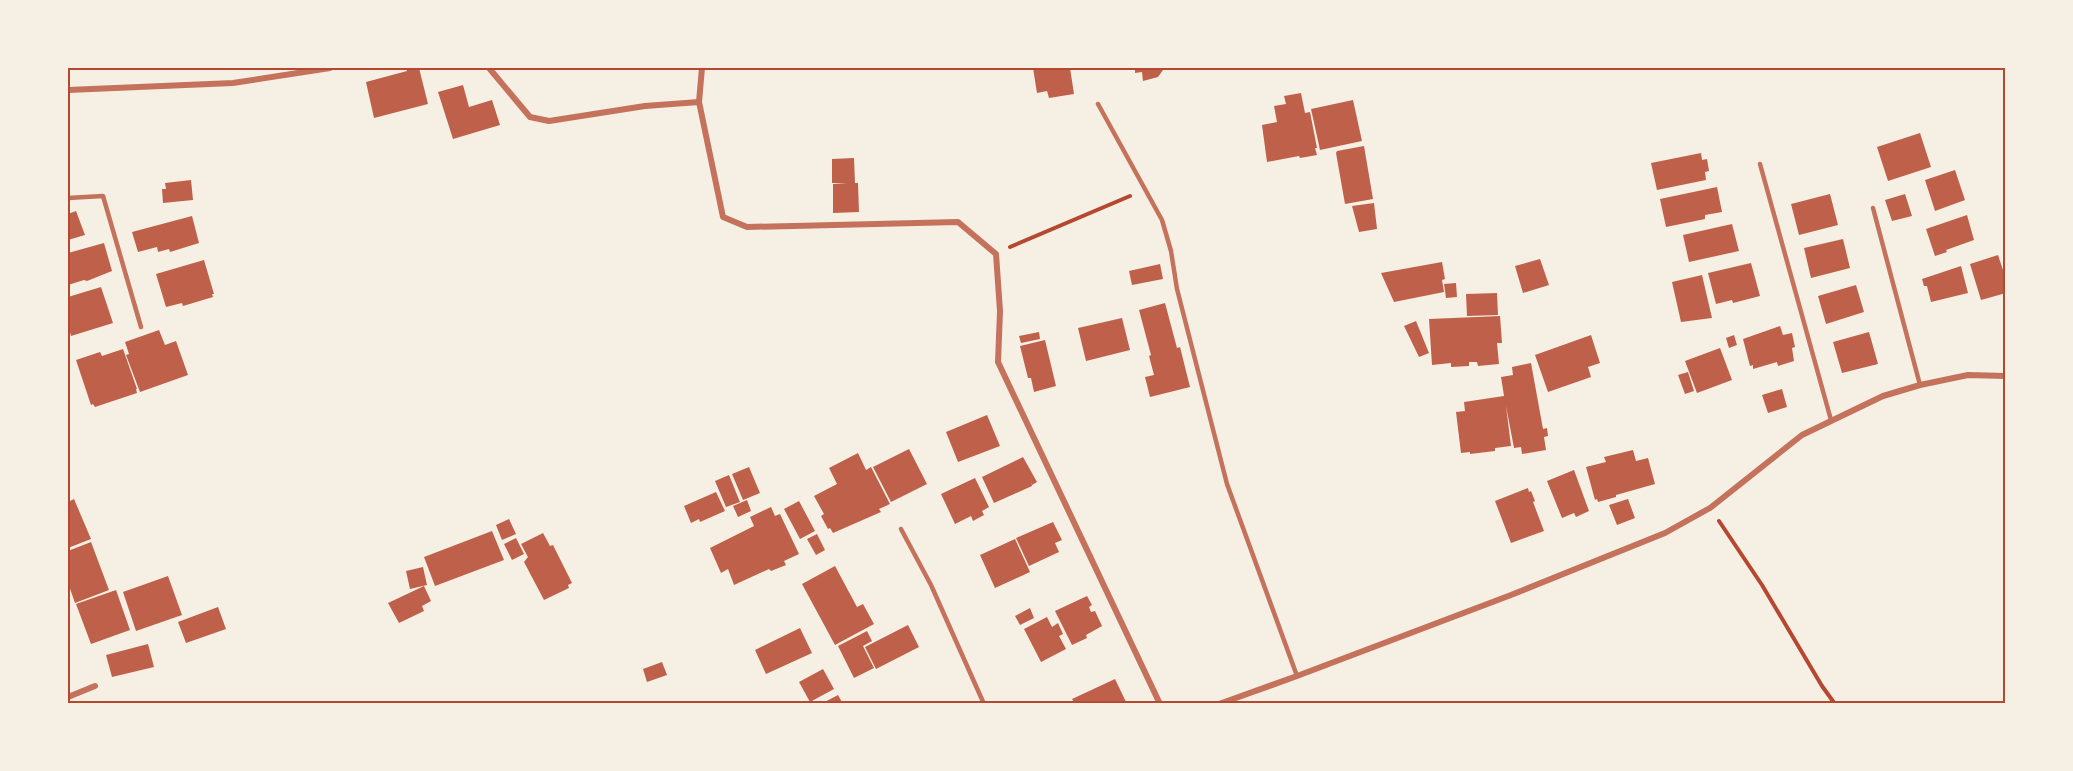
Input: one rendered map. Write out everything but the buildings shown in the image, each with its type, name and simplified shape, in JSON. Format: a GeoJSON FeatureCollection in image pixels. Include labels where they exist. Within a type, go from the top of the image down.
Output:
{"type":"FeatureCollection","features":[{"type":"Feature","properties":{"kind":"street"},"geometry":{"type":"LineString","coordinates":[[68,90],[233,83],[330,68]]}},
{"type":"Feature","properties":{"kind":"street"},"geometry":{"type":"LineString","coordinates":[[489,68],[530,117],[549,121],[645,106],[699,102]]}},
{"type":"Feature","properties":{"kind":"street"},"geometry":{"type":"LineString","coordinates":[[702,68],[699,102],[723,217],[747,227],[958,222],[996,254],[1000,310],[998,362],[1160,704]]}},
{"type":"Feature","properties":{"kind":"street"},"geometry":{"type":"LineString","coordinates":[[1220,704],[1590,564],[1665,533],[1710,508],[1802,435],[1883,396],[1920,385],[1968,375],[2006,376]]}},
{"type":"Feature","properties":{"kind":"street"},"geometry":{"type":"LineString","coordinates":[[68,697],[95,686]]}},
{"type":"Feature","properties":{"kind":"lane"},"geometry":{"type":"LineString","coordinates":[[1098,104],[1162,220],[1171,251],[1177,289],[1227,484],[1297,676]]}},
{"type":"Feature","properties":{"kind":"lane"},"geometry":{"type":"LineString","coordinates":[[1760,164],[1831,420]]}},
{"type":"Feature","properties":{"kind":"lane"},"geometry":{"type":"LineString","coordinates":[[68,198],[103,196],[141,327]]}},
{"type":"Feature","properties":{"kind":"lane"},"geometry":{"type":"LineString","coordinates":[[1873,208],[1920,385]]}},
{"type":"Feature","properties":{"kind":"lane"},"geometry":{"type":"LineString","coordinates":[[901,529],[931,585],[984,704]]}},
{"type":"Feature","properties":{"kind":"path"},"geometry":{"type":"LineString","coordinates":[[996,254],[1063,223],[1144,190]]}},
{"type":"Feature","properties":{"kind":"path"},"geometry":{"type":"LineString","coordinates":[[1710,508],[1762,585],[1835,704]]}}]}
